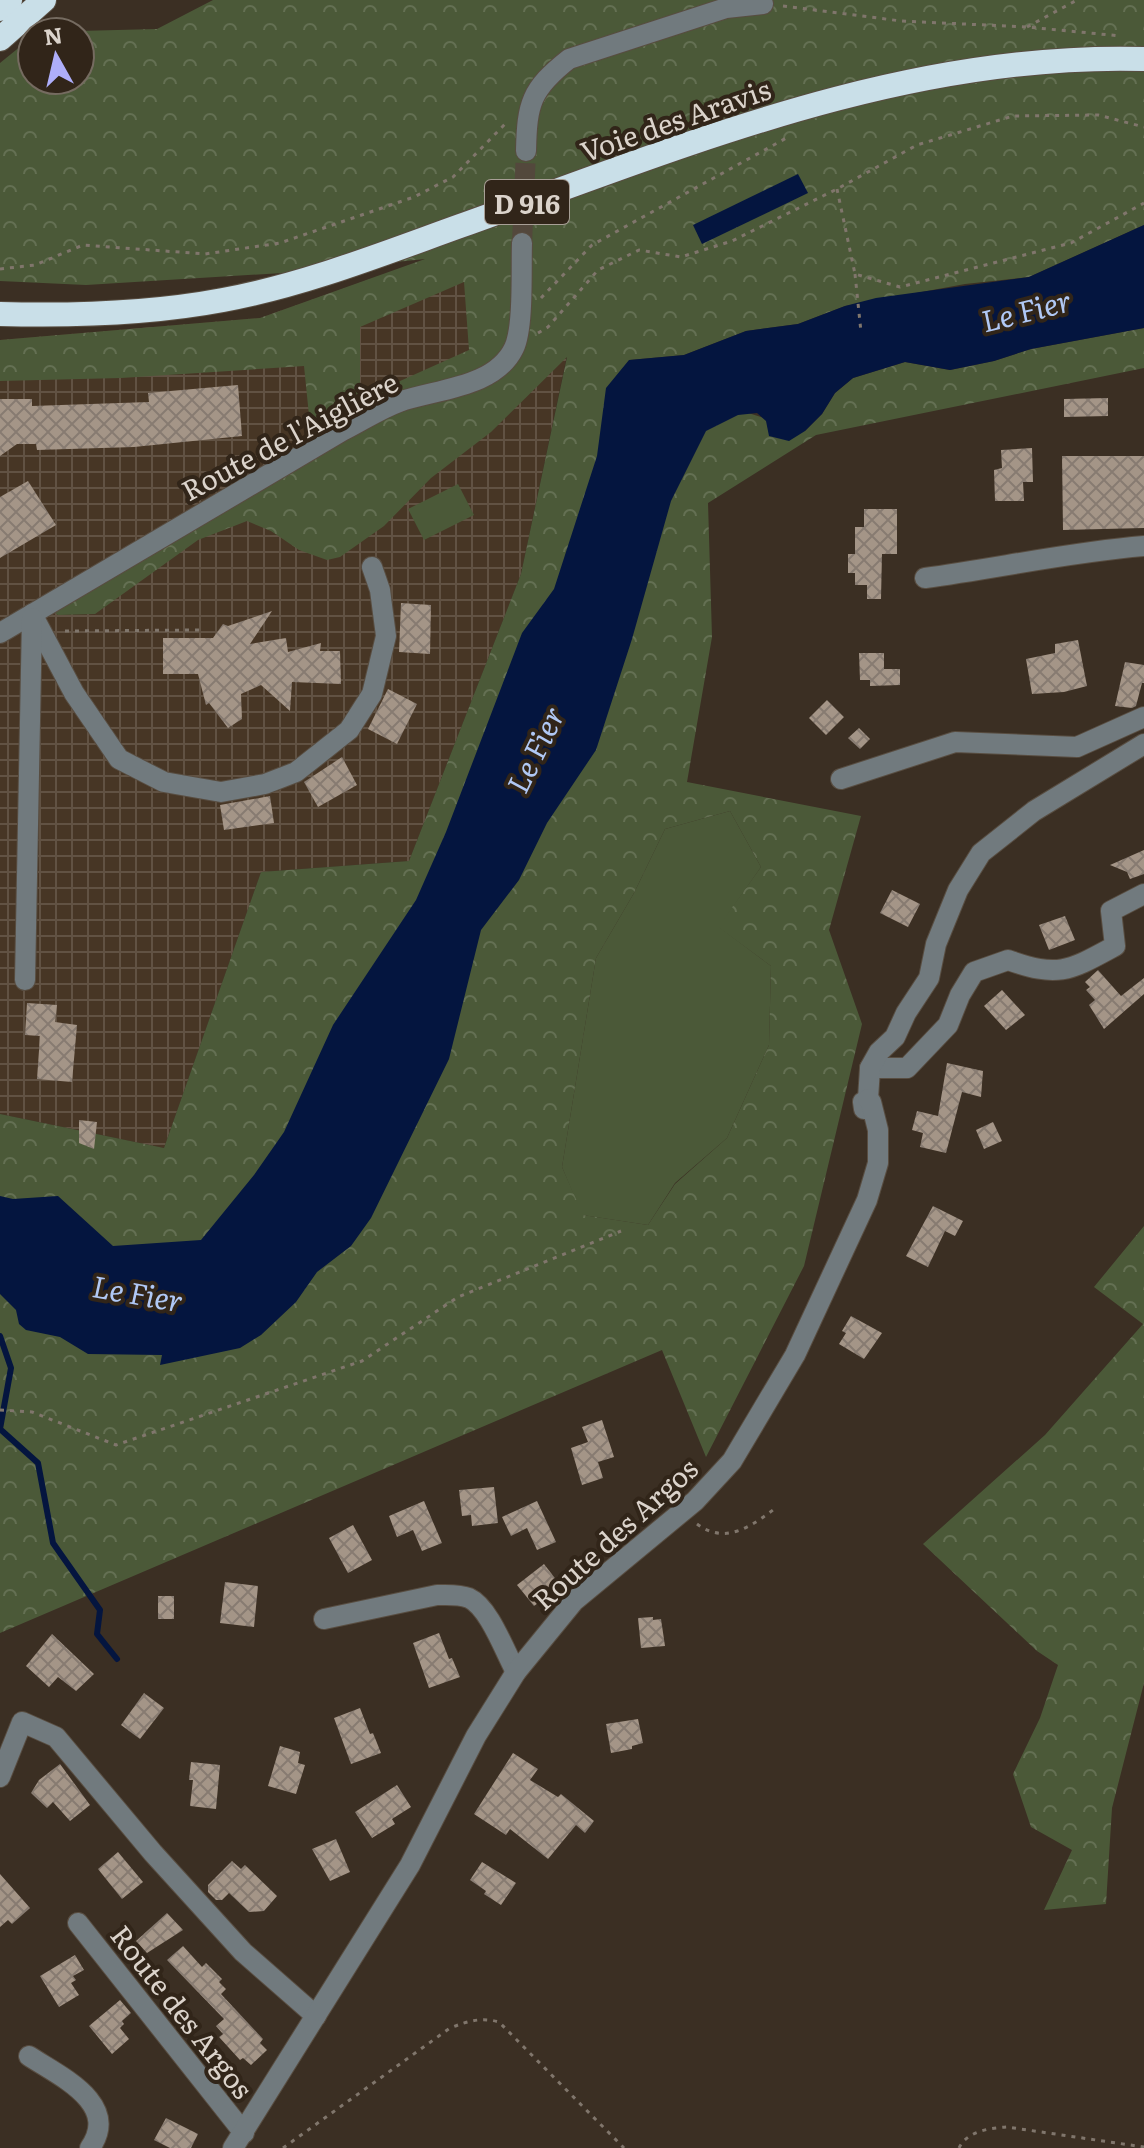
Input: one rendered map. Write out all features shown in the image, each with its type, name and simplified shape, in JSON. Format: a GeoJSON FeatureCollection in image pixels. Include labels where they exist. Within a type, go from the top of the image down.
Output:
{"type":"FeatureCollection","features":[{"type":"Feature","properties":{"kind":"highway"},"geometry":{"type":"LineString","coordinates":[[0,9],[10,0]]}},
{"type":"Feature","properties":{"kind":"highway"},"geometry":{"type":"LineString","coordinates":[[0,39],[44,0]]}},
{"type":"Feature","properties":{"kind":"highway","name":"Voie des Aravis"},"geometry":{"type":"LineString","coordinates":[[0,314],[127,313],[225,300],[321,275],[724,132],[830,100],[895,84],[984,69],[1065,61],[1144,59]]}},
{"type":"Feature","properties":{"kind":"street"},"geometry":{"type":"LineString","coordinates":[[526,151],[527,117],[536,92],[569,59],[726,8],[763,4]]}},
{"type":"Feature","properties":{"kind":"street"},"geometry":{"type":"LineString","coordinates":[[514,347],[519,321],[522,243]]}},
{"type":"Feature","properties":{"kind":"street","name":"Route de l'Aiglière"},"geometry":{"type":"LineString","coordinates":[[0,633],[37,622],[397,402],[474,381],[500,365],[514,347]]}},
{"type":"Feature","properties":{"kind":"street"},"geometry":{"type":"LineString","coordinates":[[925,578],[1096,550],[1144,546]]}},
{"type":"Feature","properties":{"kind":"street"},"geometry":{"type":"LineString","coordinates":[[37,622],[74,693],[119,759],[164,782],[221,792],[265,784],[296,772],[349,730],[372,694],[386,636],[380,590],[372,567]]}},
{"type":"Feature","properties":{"kind":"street"},"geometry":{"type":"LineString","coordinates":[[25,980],[37,622]]}},
{"type":"Feature","properties":{"kind":"street"},"geometry":{"type":"LineString","coordinates":[[841,779],[955,742],[1077,747],[1144,717]]}},
{"type":"Feature","properties":{"kind":"street","name":"Route des Argos"},"geometry":{"type":"LineString","coordinates":[[78,1923],[238,2140],[410,1865],[476,1736],[516,1672],[574,1601],[682,1512],[732,1461],[795,1355],[867,1200],[878,1163],[863,1102],[868,1099],[877,1039],[890,1022],[906,1013],[929,978],[936,944],[958,890],[981,853],[1034,811],[1144,744]]}},
{"type":"Feature","properties":{"kind":"street"},"geometry":{"type":"LineString","coordinates":[[874,1060],[907,1068],[948,1025],[960,995],[974,972],[1008,960],[1033,969],[1057,972],[1084,963],[1115,946],[1111,911],[1144,894]]}},
{"type":"Feature","properties":{"kind":"street"},"geometry":{"type":"LineString","coordinates":[[324,1619],[437,1595],[470,1599],[483,1609],[516,1672]]}},
{"type":"Feature","properties":{"kind":"street"},"geometry":{"type":"LineString","coordinates":[[0,1777],[22,1722],[56,1737],[153,1853],[312,2023]]}},
{"type":"Feature","properties":{"kind":"street"},"geometry":{"type":"LineString","coordinates":[[175,1898],[312,2023]]}},
{"type":"Feature","properties":{"kind":"street"},"geometry":{"type":"LineString","coordinates":[[29,2056],[90,2097],[98,2115],[96,2139],[90,2148]]}},
{"type":"Feature","properties":{"kind":"path"},"geometry":{"type":"LineString","coordinates":[[1027,27],[1077,0]]}},
{"type":"Feature","properties":{"kind":"path"},"geometry":{"type":"LineString","coordinates":[[763,4],[901,21],[1027,27],[1130,38]]}},
{"type":"Feature","properties":{"kind":"path"},"geometry":{"type":"LineString","coordinates":[[0,269],[35,265],[83,245],[205,254],[280,243],[414,197],[453,177],[536,92]]}},
{"type":"Feature","properties":{"kind":"path"},"geometry":{"type":"LineString","coordinates":[[514,347],[548,327],[598,270],[639,250],[681,257],[732,241],[917,145],[1013,116],[1098,115],[1144,127]]}},
{"type":"Feature","properties":{"kind":"path"},"geometry":{"type":"LineString","coordinates":[[519,321],[592,245],[796,132]]}},
{"type":"Feature","properties":{"kind":"path"},"geometry":{"type":"LineString","coordinates":[[837,189],[855,274],[861,332]]}},
{"type":"Feature","properties":{"kind":"path"},"geometry":{"type":"LineString","coordinates":[[855,274],[900,287],[1071,243],[1144,203]]}},
{"type":"Feature","properties":{"kind":"path"},"geometry":{"type":"LineString","coordinates":[[37,622],[199,630]]}},
{"type":"Feature","properties":{"kind":"path"},"geometry":{"type":"LineString","coordinates":[[0,1410],[32,1412],[116,1445],[362,1361],[458,1297],[621,1231]]}},
{"type":"Feature","properties":{"kind":"path"},"geometry":{"type":"LineString","coordinates":[[682,1512],[709,1533],[743,1532],[777,1507]]}},
{"type":"Feature","properties":{"kind":"path"},"geometry":{"type":"LineString","coordinates":[[283,2148],[450,2028],[485,2018],[499,2022],[624,2148]]}},
{"type":"Feature","properties":{"kind":"path"},"geometry":{"type":"LineString","coordinates":[[959,2148],[960,2143],[969,2136],[989,2128],[1007,2127],[1144,2147]]}},
{"type":"Feature","properties":{"kind":"shaded area"},"geometry":{"type":"Polygon","coordinates":[[[430,258],[567,355],[521,574],[409,861],[261,872],[164,1148],[0,1114],[0,340],[260,318],[430,258]]]}},
{"type":"Feature","properties":{"kind":"green space"},"geometry":{"type":"Polygon","coordinates":[[[213,0],[1144,0],[1144,225],[1029,277],[965,284],[845,306],[798,324],[746,331],[684,355],[630,360],[620,372],[805,431],[822,414],[835,393],[853,378],[905,362],[950,370],[1031,349],[1144,328],[1144,368],[816,435],[708,503],[712,637],[687,782],[861,816],[829,930],[862,1024],[804,1266],[706,1457],[662,1350],[0,1633],[0,1114],[164,1148],[261,872],[409,861],[521,574],[567,357],[491,432],[431,478],[384,526],[340,557],[327,560],[299,550],[271,531],[247,521],[198,540],[95,614],[58,615],[51,610],[313,455],[304,366],[121,378],[0,381],[0,340],[260,318],[425,259],[299,272],[86,285],[0,281],[0,63],[16,50],[16,96],[96,96],[96,31],[157,29],[213,0]],[[464,282],[360,327],[360,399],[469,350],[464,282]],[[730,811],[665,829],[634,893],[596,958],[562,1167],[583,1215],[648,1225],[675,1184],[727,1138],[769,1045],[771,966],[718,927],[761,867],[730,811]]]}},
{"type":"Feature","properties":{"kind":"green space"},"geometry":{"type":"Polygon","coordinates":[[[458,484],[474,515],[424,540],[408,509],[458,484]]]}},
{"type":"Feature","properties":{"kind":"green space"},"geometry":{"type":"Polygon","coordinates":[[[730,811],[761,867],[719,927],[771,966],[769,1045],[727,1138],[675,1183],[648,1225],[582,1215],[562,1167],[596,958],[634,893],[665,829],[730,811]]]}},
{"type":"Feature","properties":{"kind":"green space"},"geometry":{"type":"Polygon","coordinates":[[[1144,1226],[1144,1683],[1112,1808],[1106,1904],[1044,1910],[1072,1850],[1031,1827],[1013,1774],[1040,1718],[1058,1665],[1037,1651],[923,1544],[1045,1435],[1143,1324],[1094,1287],[1144,1226]]]}},
{"type":"Feature","properties":{"kind":"water"},"geometry":{"type":"Polygon","coordinates":[[[798,174],[808,193],[702,244],[693,225],[798,174]]]}},
{"type":"Feature","properties":{"kind":"water","name":"Le Fier"},"geometry":{"type":"Polygon","coordinates":[[[1144,225],[1144,328],[1031,349],[950,370],[905,362],[853,378],[835,393],[822,414],[805,431],[789,441],[769,436],[766,421],[757,413],[738,415],[706,431],[671,501],[632,639],[596,750],[547,823],[519,880],[481,930],[449,1059],[371,1218],[351,1246],[317,1272],[296,1302],[261,1335],[240,1348],[160,1365],[162,1355],[88,1354],[60,1337],[26,1330],[19,1324],[16,1310],[0,1294],[0,1196],[13,1199],[58,1196],[113,1246],[201,1240],[254,1175],[284,1132],[333,1025],[416,900],[446,832],[522,633],[554,589],[597,456],[606,388],[629,360],[684,355],[746,331],[798,324],[876,298],[1029,277],[1144,225]]]}},
{"type":"Feature","properties":{"kind":"building"},"geometry":{"type":"Polygon","coordinates":[[[238,385],[242,436],[134,447],[37,450],[36,444],[17,444],[0,456],[0,399],[32,399],[32,406],[149,402],[148,393],[238,385]]]}},
{"type":"Feature","properties":{"kind":"building"},"geometry":{"type":"Polygon","coordinates":[[[1108,398],[1108,416],[1064,417],[1064,399],[1108,398]]]}},
{"type":"Feature","properties":{"kind":"building"},"geometry":{"type":"Polygon","coordinates":[[[1032,448],[1033,482],[1023,482],[1024,501],[995,501],[994,470],[1002,468],[1001,450],[1032,448]]]}},
{"type":"Feature","properties":{"kind":"building"},"geometry":{"type":"Polygon","coordinates":[[[1062,456],[1144,456],[1144,528],[1063,530],[1062,456]]]}},
{"type":"Feature","properties":{"kind":"building"},"geometry":{"type":"Polygon","coordinates":[[[28,481],[56,525],[0,558],[0,497],[28,481]]]}},
{"type":"Feature","properties":{"kind":"building"},"geometry":{"type":"Polygon","coordinates":[[[864,509],[897,509],[897,554],[882,554],[881,599],[867,599],[867,585],[855,585],[855,573],[848,573],[848,554],[855,554],[855,527],[864,527],[864,509]]]}},
{"type":"Feature","properties":{"kind":"building"},"geometry":{"type":"Polygon","coordinates":[[[401,603],[431,605],[430,654],[399,652],[401,603]]]}},
{"type":"Feature","properties":{"kind":"building"},"geometry":{"type":"Polygon","coordinates":[[[272,611],[250,644],[286,638],[288,652],[321,643],[320,651],[340,651],[341,684],[292,682],[290,711],[261,685],[241,694],[242,719],[228,728],[209,703],[206,705],[198,674],[163,674],[163,638],[213,638],[223,624],[228,626],[272,611]]]}},
{"type":"Feature","properties":{"kind":"building"},"geometry":{"type":"Polygon","coordinates":[[[1078,640],[1087,686],[1064,692],[1032,694],[1026,659],[1055,653],[1055,644],[1078,640]]]}},
{"type":"Feature","properties":{"kind":"building"},"geometry":{"type":"Polygon","coordinates":[[[859,653],[884,653],[884,669],[900,669],[900,685],[870,686],[870,680],[860,680],[859,653]]]}},
{"type":"Feature","properties":{"kind":"building"},"geometry":{"type":"Polygon","coordinates":[[[1125,662],[1144,665],[1144,683],[1136,706],[1132,708],[1115,706],[1125,662]]]}},
{"type":"Feature","properties":{"kind":"building"},"geometry":{"type":"Polygon","coordinates":[[[388,689],[417,704],[397,744],[368,729],[388,689]]]}},
{"type":"Feature","properties":{"kind":"building"},"geometry":{"type":"Polygon","coordinates":[[[827,700],[844,717],[826,735],[809,718],[827,700]]]}},
{"type":"Feature","properties":{"kind":"building"},"geometry":{"type":"Polygon","coordinates":[[[859,728],[870,739],[860,749],[848,738],[859,728]]]}},
{"type":"Feature","properties":{"kind":"building"},"geometry":{"type":"Polygon","coordinates":[[[342,757],[357,785],[318,807],[304,782],[342,757]]]}},
{"type":"Feature","properties":{"kind":"building"},"geometry":{"type":"Polygon","coordinates":[[[270,796],[274,823],[224,830],[220,805],[270,796]]]}},
{"type":"Feature","properties":{"kind":"building"},"geometry":{"type":"Polygon","coordinates":[[[1144,850],[1144,874],[1130,879],[1127,872],[1110,865],[1144,850]]]}},
{"type":"Feature","properties":{"kind":"building"},"geometry":{"type":"Polygon","coordinates":[[[892,890],[920,904],[908,927],[880,913],[892,890]]]}},
{"type":"Feature","properties":{"kind":"building"},"geometry":{"type":"Polygon","coordinates":[[[1065,916],[1075,940],[1049,950],[1039,925],[1065,916]]]}},
{"type":"Feature","properties":{"kind":"building"},"geometry":{"type":"Polygon","coordinates":[[[1098,970],[1121,996],[1144,978],[1144,994],[1104,1029],[1089,1005],[1095,1000],[1086,990],[1090,987],[1085,982],[1098,970]]]}},
{"type":"Feature","properties":{"kind":"building"},"geometry":{"type":"Polygon","coordinates":[[[1002,990],[1025,1015],[1006,1030],[984,1006],[1002,990]]]}},
{"type":"Feature","properties":{"kind":"building"},"geometry":{"type":"Polygon","coordinates":[[[27,1003],[57,1005],[55,1022],[77,1025],[72,1082],[37,1079],[40,1036],[25,1035],[27,1003]]]}},
{"type":"Feature","properties":{"kind":"building"},"geometry":{"type":"Polygon","coordinates":[[[947,1063],[983,1071],[981,1097],[962,1092],[946,1153],[920,1147],[923,1133],[912,1130],[917,1111],[938,1116],[947,1063]]]}},
{"type":"Feature","properties":{"kind":"building"},"geometry":{"type":"Polygon","coordinates":[[[79,1120],[97,1122],[94,1149],[79,1143],[79,1120]]]}},
{"type":"Feature","properties":{"kind":"building"},"geometry":{"type":"Polygon","coordinates":[[[993,1122],[1002,1141],[984,1149],[976,1130],[993,1122]]]}},
{"type":"Feature","properties":{"kind":"building"},"geometry":{"type":"Polygon","coordinates":[[[933,1206],[963,1221],[955,1236],[945,1231],[928,1267],[906,1256],[933,1206]]]}},
{"type":"Feature","properties":{"kind":"building"},"geometry":{"type":"Polygon","coordinates":[[[851,1316],[882,1333],[864,1359],[839,1344],[851,1316]]]}},
{"type":"Feature","properties":{"kind":"building"},"geometry":{"type":"Polygon","coordinates":[[[602,1420],[614,1457],[598,1462],[603,1478],[582,1485],[571,1448],[588,1442],[582,1427],[602,1420]]]}},
{"type":"Feature","properties":{"kind":"building"},"geometry":{"type":"Polygon","coordinates":[[[494,1487],[498,1523],[472,1526],[471,1515],[462,1516],[459,1490],[494,1487]]]}},
{"type":"Feature","properties":{"kind":"building"},"geometry":{"type":"Polygon","coordinates":[[[424,1501],[442,1543],[422,1551],[413,1530],[397,1537],[389,1516],[424,1501]]]}},
{"type":"Feature","properties":{"kind":"building"},"geometry":{"type":"Polygon","coordinates":[[[537,1501],[556,1542],[537,1550],[527,1528],[511,1536],[502,1517],[537,1501]]]}},
{"type":"Feature","properties":{"kind":"building"},"geometry":{"type":"Polygon","coordinates":[[[353,1525],[372,1560],[348,1573],[329,1538],[353,1525]]]}},
{"type":"Feature","properties":{"kind":"building"},"geometry":{"type":"Polygon","coordinates":[[[544,1564],[561,1586],[534,1606],[517,1585],[544,1564]]]}},
{"type":"Feature","properties":{"kind":"building"},"geometry":{"type":"Polygon","coordinates":[[[225,1582],[258,1586],[254,1627],[220,1623],[225,1582]]]}},
{"type":"Feature","properties":{"kind":"building"},"geometry":{"type":"Polygon","coordinates":[[[158,1596],[174,1596],[174,1619],[158,1619],[158,1596]]]}},
{"type":"Feature","properties":{"kind":"building"},"geometry":{"type":"Polygon","coordinates":[[[653,1617],[653,1620],[661,1619],[665,1646],[641,1648],[638,1618],[653,1617]]]}},
{"type":"Feature","properties":{"kind":"building"},"geometry":{"type":"Polygon","coordinates":[[[439,1633],[460,1677],[429,1688],[413,1643],[439,1633]]]}},
{"type":"Feature","properties":{"kind":"building"},"geometry":{"type":"Polygon","coordinates":[[[52,1634],[94,1674],[76,1691],[58,1677],[49,1687],[26,1666],[52,1634]]]}},
{"type":"Feature","properties":{"kind":"building"},"geometry":{"type":"Polygon","coordinates":[[[144,1693],[164,1708],[140,1739],[121,1725],[144,1693]]]}},
{"type":"Feature","properties":{"kind":"building"},"geometry":{"type":"Polygon","coordinates":[[[360,1708],[381,1753],[351,1764],[334,1718],[360,1708]]]}},
{"type":"Feature","properties":{"kind":"building"},"geometry":{"type":"Polygon","coordinates":[[[638,1719],[643,1743],[632,1746],[632,1749],[611,1753],[606,1724],[638,1719]]]}},
{"type":"Feature","properties":{"kind":"building"},"geometry":{"type":"Polygon","coordinates":[[[280,1746],[300,1752],[298,1763],[305,1765],[296,1794],[268,1786],[280,1746]]]}},
{"type":"Feature","properties":{"kind":"building"},"geometry":{"type":"Polygon","coordinates":[[[513,1753],[538,1769],[530,1780],[558,1797],[561,1794],[594,1821],[585,1833],[576,1825],[548,1859],[510,1829],[506,1835],[474,1814],[513,1753]]]}},
{"type":"Feature","properties":{"kind":"building"},"geometry":{"type":"Polygon","coordinates":[[[191,1762],[220,1765],[216,1809],[190,1806],[193,1780],[189,1780],[191,1762]]]}},
{"type":"Feature","properties":{"kind":"building"},"geometry":{"type":"Polygon","coordinates":[[[60,1764],[90,1805],[70,1821],[53,1802],[47,1808],[31,1793],[39,1780],[60,1764]]]}},
{"type":"Feature","properties":{"kind":"building"},"geometry":{"type":"Polygon","coordinates":[[[397,1785],[411,1807],[392,1819],[395,1824],[372,1838],[355,1812],[397,1785]]]}},
{"type":"Feature","properties":{"kind":"building"},"geometry":{"type":"Polygon","coordinates":[[[336,1839],[350,1872],[330,1881],[312,1849],[336,1839]]]}},
{"type":"Feature","properties":{"kind":"building"},"geometry":{"type":"Polygon","coordinates":[[[118,1852],[143,1882],[122,1899],[98,1869],[118,1852]]]}},
{"type":"Feature","properties":{"kind":"building"},"geometry":{"type":"Polygon","coordinates":[[[232,1861],[241,1869],[245,1865],[277,1896],[264,1911],[249,1912],[229,1893],[222,1900],[216,1900],[208,1892],[208,1885],[232,1861]]]}},
{"type":"Feature","properties":{"kind":"building"},"geometry":{"type":"Polygon","coordinates":[[[482,1862],[516,1883],[501,1905],[470,1880],[482,1862]]]}},
{"type":"Feature","properties":{"kind":"building"},"geometry":{"type":"Polygon","coordinates":[[[0,1874],[30,1908],[12,1924],[8,1920],[0,1927],[0,1874]]]}},
{"type":"Feature","properties":{"kind":"building"},"geometry":{"type":"Polygon","coordinates":[[[167,1913],[183,1930],[147,1953],[136,1941],[167,1913]]]}},
{"type":"Feature","properties":{"kind":"building"},"geometry":{"type":"Polygon","coordinates":[[[183,1946],[202,1967],[206,1963],[222,1979],[219,1982],[226,1989],[221,1994],[263,2039],[260,2043],[267,2050],[251,2065],[243,2058],[240,2060],[219,2037],[223,2034],[216,2026],[224,2019],[167,1960],[183,1946]]]}},
{"type":"Feature","properties":{"kind":"building"},"geometry":{"type":"Polygon","coordinates":[[[75,1955],[84,1970],[73,1976],[76,1980],[71,1983],[79,1995],[59,2007],[40,1976],[75,1955]]]}},
{"type":"Feature","properties":{"kind":"building"},"geometry":{"type":"Polygon","coordinates":[[[120,2000],[131,2013],[122,2021],[124,2024],[120,2028],[129,2039],[112,2054],[89,2026],[120,2000]]]}},
{"type":"Feature","properties":{"kind":"building"},"geometry":{"type":"Polygon","coordinates":[[[166,2118],[198,2134],[191,2148],[170,2148],[154,2140],[166,2118]]]}},
{"type":"Feature","properties":{"kind":"waterway"},"geometry":{"type":"LineString","coordinates":[[0,1336],[11,1368],[0,1429],[38,1463],[53,1543],[100,1610],[97,1634],[117,1659]]}},
{"type":"Feature","properties":{"kind":"tunnel"},"geometry":{"type":"LineString","coordinates":[[522,243],[526,151]]}}]}
